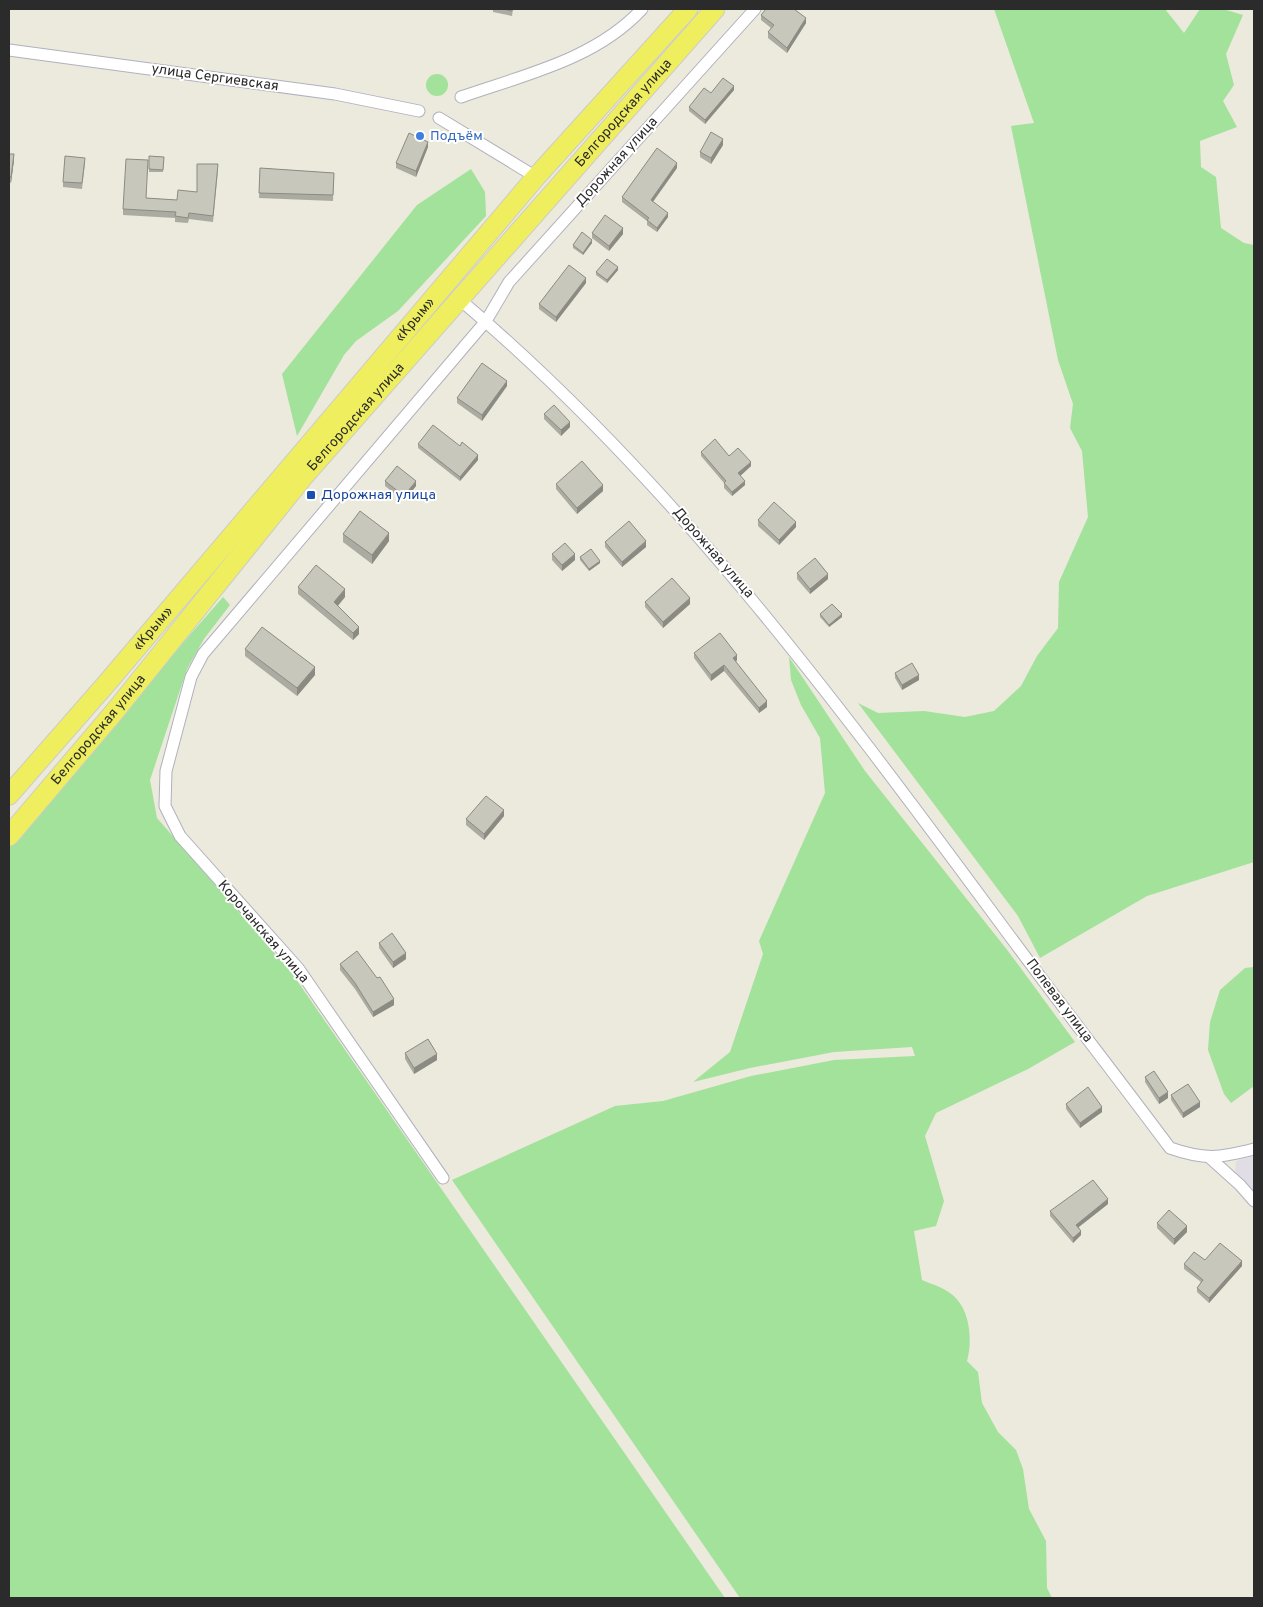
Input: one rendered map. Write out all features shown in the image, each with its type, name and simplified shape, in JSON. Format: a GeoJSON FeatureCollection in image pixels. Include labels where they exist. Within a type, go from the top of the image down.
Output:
{"type":"FeatureCollection","features":[{"type":"Feature","properties":{"kind":"main road","name":"«Крым»"},"geometry":{"type":"LineString","coordinates":[[9,794],[114,675],[536,176],[688,9]]}},
{"type":"Feature","properties":{"kind":"main road","name":"Белгородская улица"},"geometry":{"type":"LineString","coordinates":[[9,836],[115,711],[304,476],[458,298],[715,9]]}},
{"type":"Feature","properties":{"kind":"street"},"geometry":{"type":"LineString","coordinates":[[461,96],[560,62],[602,43],[642,9]]}},
{"type":"Feature","properties":{"kind":"street","name":"Дорожная улица"},"geometry":{"type":"LineString","coordinates":[[187,694],[191,677],[203,654],[486,321],[509,282],[755,9]]}},
{"type":"Feature","properties":{"kind":"street","name":"улица Сергиевская"},"geometry":{"type":"LineString","coordinates":[[9,50],[335,94],[419,111]]}},
{"type":"Feature","properties":{"kind":"street"},"geometry":{"type":"LineString","coordinates":[[439,118],[536,176]]}},
{"type":"Feature","properties":{"kind":"street","name":"Дорожная улица"},"geometry":{"type":"LineString","coordinates":[[458,298],[525,356],[629,459],[728,569],[794,650],[897,784]]}},
{"type":"Feature","properties":{"kind":"street","name":"Корочанская улица"},"geometry":{"type":"LineString","coordinates":[[187,694],[166,771],[165,806],[180,836],[298,968],[443,1178]]}},
{"type":"Feature","properties":{"kind":"street","name":"Полевая улица"},"geometry":{"type":"LineString","coordinates":[[897,784],[1170,1148],[1189,1155],[1210,1158],[1254,1149]]}},
{"type":"Feature","properties":{"kind":"street"},"geometry":{"type":"LineString","coordinates":[[1210,1158],[1240,1185],[1254,1201]]}},
{"type":"Feature","properties":{"kind":"shaded area"},"geometry":{"type":"Polygon","coordinates":[[[1254,1156],[1254,1197],[1235,1175],[1236,1161],[1254,1156]]]}},
{"type":"Feature","properties":{"kind":"green space"},"geometry":{"type":"Polygon","coordinates":[[[994,9],[1165,9],[1184,33],[1200,9],[1223,9],[1243,15],[1226,54],[1234,85],[1223,101],[1237,127],[1200,141],[1201,167],[1216,177],[1221,228],[1244,243],[1254,245],[1254,862],[1147,896],[1040,958],[1018,916],[858,703],[878,713],[924,711],[965,717],[994,711],[1021,686],[1037,656],[1058,628],[1059,582],[1088,517],[1082,451],[1070,428],[1073,404],[1058,360],[1011,126],[1034,123],[994,9]]]}},
{"type":"Feature","properties":{"kind":"green space"},"geometry":{"type":"Polygon","coordinates":[[[437,74],[445,77],[448,85],[445,93],[437,96],[429,93],[426,85],[429,77],[437,74]]]}},
{"type":"Feature","properties":{"kind":"green space"},"geometry":{"type":"Polygon","coordinates":[[[471,169],[485,192],[486,216],[398,311],[356,341],[344,355],[297,436],[282,374],[417,205],[471,169]]]}},
{"type":"Feature","properties":{"kind":"green space"},"geometry":{"type":"Polygon","coordinates":[[[223,597],[230,605],[204,639],[187,669],[150,780],[157,818],[291,972],[725,1598],[9,1598],[9,842],[223,597]]]}},
{"type":"Feature","properties":{"kind":"green space"},"geometry":{"type":"Polygon","coordinates":[[[789,657],[865,771],[1008,951],[1075,1042],[1028,1069],[936,1113],[925,1136],[944,1201],[936,1226],[914,1231],[922,1280],[950,1293],[957,1299],[966,1315],[970,1334],[967,1361],[978,1372],[982,1403],[998,1432],[1016,1450],[1023,1469],[1029,1509],[1046,1541],[1047,1588],[1052,1598],[740,1598],[452,1180],[615,1106],[663,1101],[751,1076],[834,1060],[915,1056],[912,1047],[834,1052],[750,1068],[693,1082],[730,1052],[763,954],[759,941],[825,793],[820,738],[801,705],[791,680],[789,657]]]}},
{"type":"Feature","properties":{"kind":"green space"},"geometry":{"type":"Polygon","coordinates":[[[1254,967],[1254,1086],[1231,1103],[1224,1094],[1208,1050],[1210,1022],[1220,990],[1245,968],[1254,967]]]}},
{"type":"Feature","properties":{"kind":"building"},"geometry":{"type":"Polygon","coordinates":[[[766,9],[794,9],[806,18],[787,48],[768,32],[774,25],[761,15],[766,9]]]}},
{"type":"Feature","properties":{"kind":"building"},"geometry":{"type":"Polygon","coordinates":[[[723,78],[734,86],[705,120],[689,107],[704,88],[711,93],[723,78]]]}},
{"type":"Feature","properties":{"kind":"building"},"geometry":{"type":"Polygon","coordinates":[[[711,132],[723,139],[711,158],[700,152],[711,132]]]}},
{"type":"Feature","properties":{"kind":"building"},"geometry":{"type":"Polygon","coordinates":[[[409,133],[428,142],[416,171],[396,163],[409,133]]]}},
{"type":"Feature","properties":{"kind":"building"},"geometry":{"type":"Polygon","coordinates":[[[657,148],[677,163],[651,200],[668,213],[657,228],[647,220],[649,218],[622,197],[657,148]]]}},
{"type":"Feature","properties":{"kind":"building"},"geometry":{"type":"Polygon","coordinates":[[[9,154],[14,154],[11,177],[9,177],[9,154]]]}},
{"type":"Feature","properties":{"kind":"building"},"geometry":{"type":"Polygon","coordinates":[[[65,156],[85,158],[82,183],[63,182],[65,156]]]}},
{"type":"Feature","properties":{"kind":"building"},"geometry":{"type":"Polygon","coordinates":[[[149,156],[164,157],[163,170],[149,169],[149,156]]]}},
{"type":"Feature","properties":{"kind":"building"},"geometry":{"type":"Polygon","coordinates":[[[126,159],[148,160],[146,198],[177,200],[178,190],[197,192],[197,164],[218,164],[213,216],[189,213],[188,218],[175,216],[176,212],[123,209],[126,159]]]}},
{"type":"Feature","properties":{"kind":"building"},"geometry":{"type":"Polygon","coordinates":[[[260,168],[334,173],[333,195],[259,193],[260,168]]]}},
{"type":"Feature","properties":{"kind":"building"},"geometry":{"type":"Polygon","coordinates":[[[605,215],[623,228],[609,246],[592,233],[605,215]]]}},
{"type":"Feature","properties":{"kind":"building"},"geometry":{"type":"Polygon","coordinates":[[[582,232],[592,240],[583,253],[573,245],[582,232]]]}},
{"type":"Feature","properties":{"kind":"building"},"geometry":{"type":"Polygon","coordinates":[[[607,259],[618,267],[607,280],[596,272],[607,259]]]}},
{"type":"Feature","properties":{"kind":"building"},"geometry":{"type":"Polygon","coordinates":[[[569,265],[586,278],[556,317],[539,304],[569,265]]]}},
{"type":"Feature","properties":{"kind":"building"},"geometry":{"type":"Polygon","coordinates":[[[482,363],[507,381],[482,415],[457,398],[482,363]]]}},
{"type":"Feature","properties":{"kind":"building"},"geometry":{"type":"Polygon","coordinates":[[[554,405],[570,422],[561,430],[544,414],[554,405]]]}},
{"type":"Feature","properties":{"kind":"building"},"geometry":{"type":"Polygon","coordinates":[[[433,425],[460,446],[462,442],[478,455],[460,477],[418,444],[433,425]]]}},
{"type":"Feature","properties":{"kind":"building"},"geometry":{"type":"Polygon","coordinates":[[[715,439],[729,456],[738,448],[751,462],[738,473],[745,481],[732,492],[724,483],[726,481],[701,452],[715,439]]]}},
{"type":"Feature","properties":{"kind":"building"},"geometry":{"type":"Polygon","coordinates":[[[582,461],[603,485],[577,508],[556,484],[582,461]]]}},
{"type":"Feature","properties":{"kind":"building"},"geometry":{"type":"Polygon","coordinates":[[[397,466],[416,481],[404,496],[385,481],[397,466]]]}},
{"type":"Feature","properties":{"kind":"building"},"geometry":{"type":"Polygon","coordinates":[[[774,502],[796,522],[779,540],[758,520],[774,502]]]}},
{"type":"Feature","properties":{"kind":"building"},"geometry":{"type":"Polygon","coordinates":[[[360,511],[389,533],[372,555],[343,534],[360,511]]]}},
{"type":"Feature","properties":{"kind":"building"},"geometry":{"type":"Polygon","coordinates":[[[629,521],[646,541],[622,562],[605,542],[629,521]]]}},
{"type":"Feature","properties":{"kind":"building"},"geometry":{"type":"Polygon","coordinates":[[[565,543],[575,554],[562,565],[552,554],[565,543]]]}},
{"type":"Feature","properties":{"kind":"building"},"geometry":{"type":"Polygon","coordinates":[[[591,549],[600,561],[589,569],[580,557],[591,549]]]}},
{"type":"Feature","properties":{"kind":"building"},"geometry":{"type":"Polygon","coordinates":[[[815,558],[828,574],[810,589],[797,573],[815,558]]]}},
{"type":"Feature","properties":{"kind":"building"},"geometry":{"type":"Polygon","coordinates":[[[316,565],[345,589],[334,602],[359,627],[353,633],[298,587],[316,565]]]}},
{"type":"Feature","properties":{"kind":"building"},"geometry":{"type":"Polygon","coordinates":[[[672,578],[690,598],[663,622],[645,602],[672,578]]]}},
{"type":"Feature","properties":{"kind":"building"},"geometry":{"type":"Polygon","coordinates":[[[832,604],[842,614],[829,625],[820,614],[832,604]]]}},
{"type":"Feature","properties":{"kind":"building"},"geometry":{"type":"Polygon","coordinates":[[[262,627],[315,667],[297,688],[245,649],[262,627]]]}},
{"type":"Feature","properties":{"kind":"building"},"geometry":{"type":"Polygon","coordinates":[[[720,633],[737,655],[733,658],[767,701],[759,708],[724,665],[711,675],[694,653],[720,633]]]}},
{"type":"Feature","properties":{"kind":"building"},"geometry":{"type":"Polygon","coordinates":[[[912,663],[919,675],[902,685],[895,673],[912,663]]]}},
{"type":"Feature","properties":{"kind":"building"},"geometry":{"type":"Polygon","coordinates":[[[486,796],[504,810],[484,834],[466,819],[486,796]]]}},
{"type":"Feature","properties":{"kind":"building"},"geometry":{"type":"Polygon","coordinates":[[[392,933],[406,953],[393,962],[379,943],[392,933]]]}},
{"type":"Feature","properties":{"kind":"building"},"geometry":{"type":"Polygon","coordinates":[[[357,951],[377,978],[380,977],[394,999],[373,1012],[355,983],[340,964],[357,951]]]}},
{"type":"Feature","properties":{"kind":"building"},"geometry":{"type":"Polygon","coordinates":[[[428,1039],[437,1054],[414,1068],[405,1053],[428,1039]]]}},
{"type":"Feature","properties":{"kind":"building"},"geometry":{"type":"Polygon","coordinates":[[[1154,1071],[1168,1092],[1159,1098],[1145,1077],[1154,1071]]]}},
{"type":"Feature","properties":{"kind":"building"},"geometry":{"type":"Polygon","coordinates":[[[1188,1084],[1200,1102],[1183,1113],[1171,1095],[1188,1084]]]}},
{"type":"Feature","properties":{"kind":"building"},"geometry":{"type":"Polygon","coordinates":[[[1088,1087],[1102,1107],[1080,1123],[1066,1104],[1088,1087]]]}},
{"type":"Feature","properties":{"kind":"building"},"geometry":{"type":"Polygon","coordinates":[[[1093,1180],[1108,1199],[1076,1225],[1081,1231],[1073,1238],[1050,1211],[1093,1180]]]}},
{"type":"Feature","properties":{"kind":"building"},"geometry":{"type":"Polygon","coordinates":[[[1169,1210],[1187,1226],[1174,1239],[1157,1223],[1169,1210]]]}},
{"type":"Feature","properties":{"kind":"building"},"geometry":{"type":"Polygon","coordinates":[[[1220,1243],[1242,1261],[1209,1298],[1197,1288],[1203,1280],[1184,1264],[1194,1252],[1205,1260],[1220,1243]]]}},
{"type":"Feature","properties":{"kind":"place","name":"Подъём"},"geometry":{"type":"Point","coordinates":[420,136]}},
{"type":"Feature","properties":{"kind":"place","name":"Дорожная улица"},"geometry":{"type":"Point","coordinates":[311,495]}}]}
